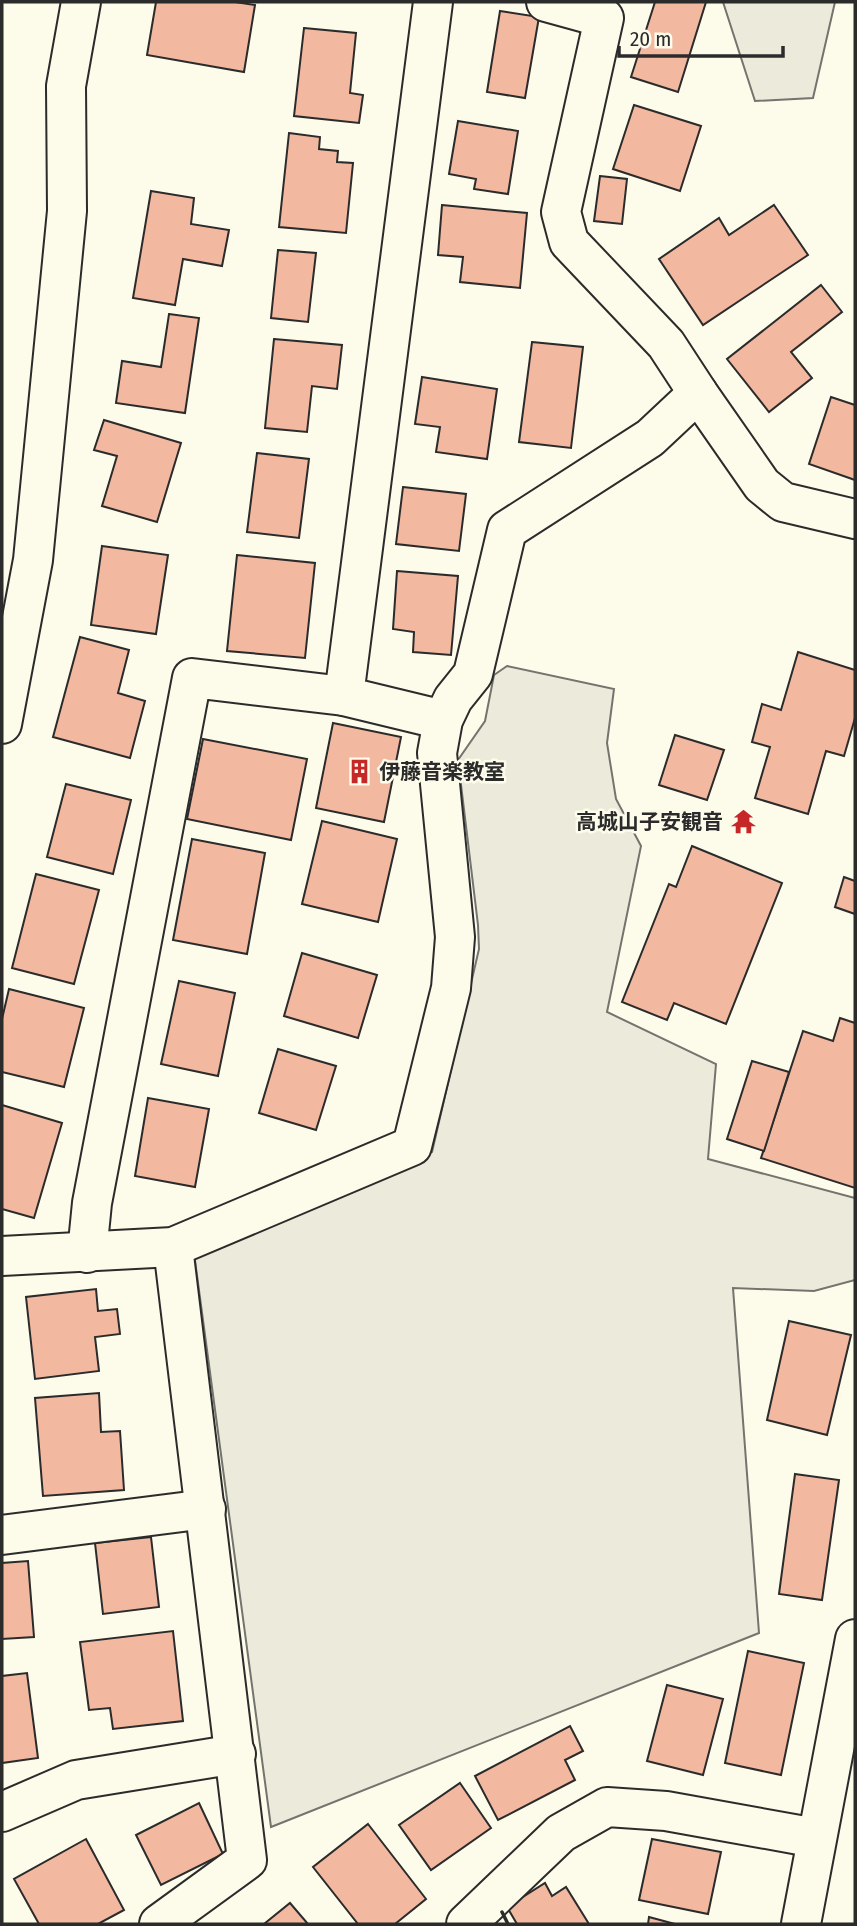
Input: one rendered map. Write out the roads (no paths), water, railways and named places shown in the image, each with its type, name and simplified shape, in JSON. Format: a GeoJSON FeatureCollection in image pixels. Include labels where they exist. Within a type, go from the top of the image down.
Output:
{"type":"FeatureCollection","features":[{"type":"Feature","properties":{"kind":"street"},"geometry":{"type":"LineString","coordinates":[[2,724],[33,559],[67,211],[66,86],[81,2]]}},
{"type":"Feature","properties":{"kind":"street"},"geometry":{"type":"LineString","coordinates":[[344,696],[433,2]]}},
{"type":"Feature","properties":{"kind":"street"},"geometry":{"type":"LineString","coordinates":[[546,2],[607,10],[561,212],[569,242],[666,344],[762,485],[783,502],[855,519]]}},
{"type":"Feature","properties":{"kind":"street"},"geometry":{"type":"LineString","coordinates":[[2,1256],[173,1247],[412,1146],[451,988],[455,937],[438,753],[443,720],[453,699],[473,674],[507,530],[650,438],[698,393]]}},
{"type":"Feature","properties":{"kind":"street"},"geometry":{"type":"LineString","coordinates":[[88,1253],[94,1190],[192,678],[344,696],[443,720]]}},
{"type":"Feature","properties":{"kind":"street"},"geometry":{"type":"LineString","coordinates":[[159,1924],[247,1860],[173,1247]]}},
{"type":"Feature","properties":{"kind":"street"},"geometry":{"type":"LineString","coordinates":[[2,1535],[206,1509]]}},
{"type":"Feature","properties":{"kind":"street"},"geometry":{"type":"LineString","coordinates":[[801,1924],[855,1639]]}},
{"type":"Feature","properties":{"kind":"street"},"geometry":{"type":"LineString","coordinates":[[2,1812],[76,1780],[236,1754]]}},
{"type":"Feature","properties":{"kind":"street"},"geometry":{"type":"LineString","coordinates":[[466,1924],[561,1833],[607,1807],[666,1811],[816,1838]]}},
{"type":"Feature","properties":{"kind":"place","name":"伊藤音楽教室"},"geometry":{"type":"Point","coordinates":[359,772]}},
{"type":"Feature","properties":{"kind":"place","name":"高城山子安観音"},"geometry":{"type":"Point","coordinates":[743,822]}}]}
